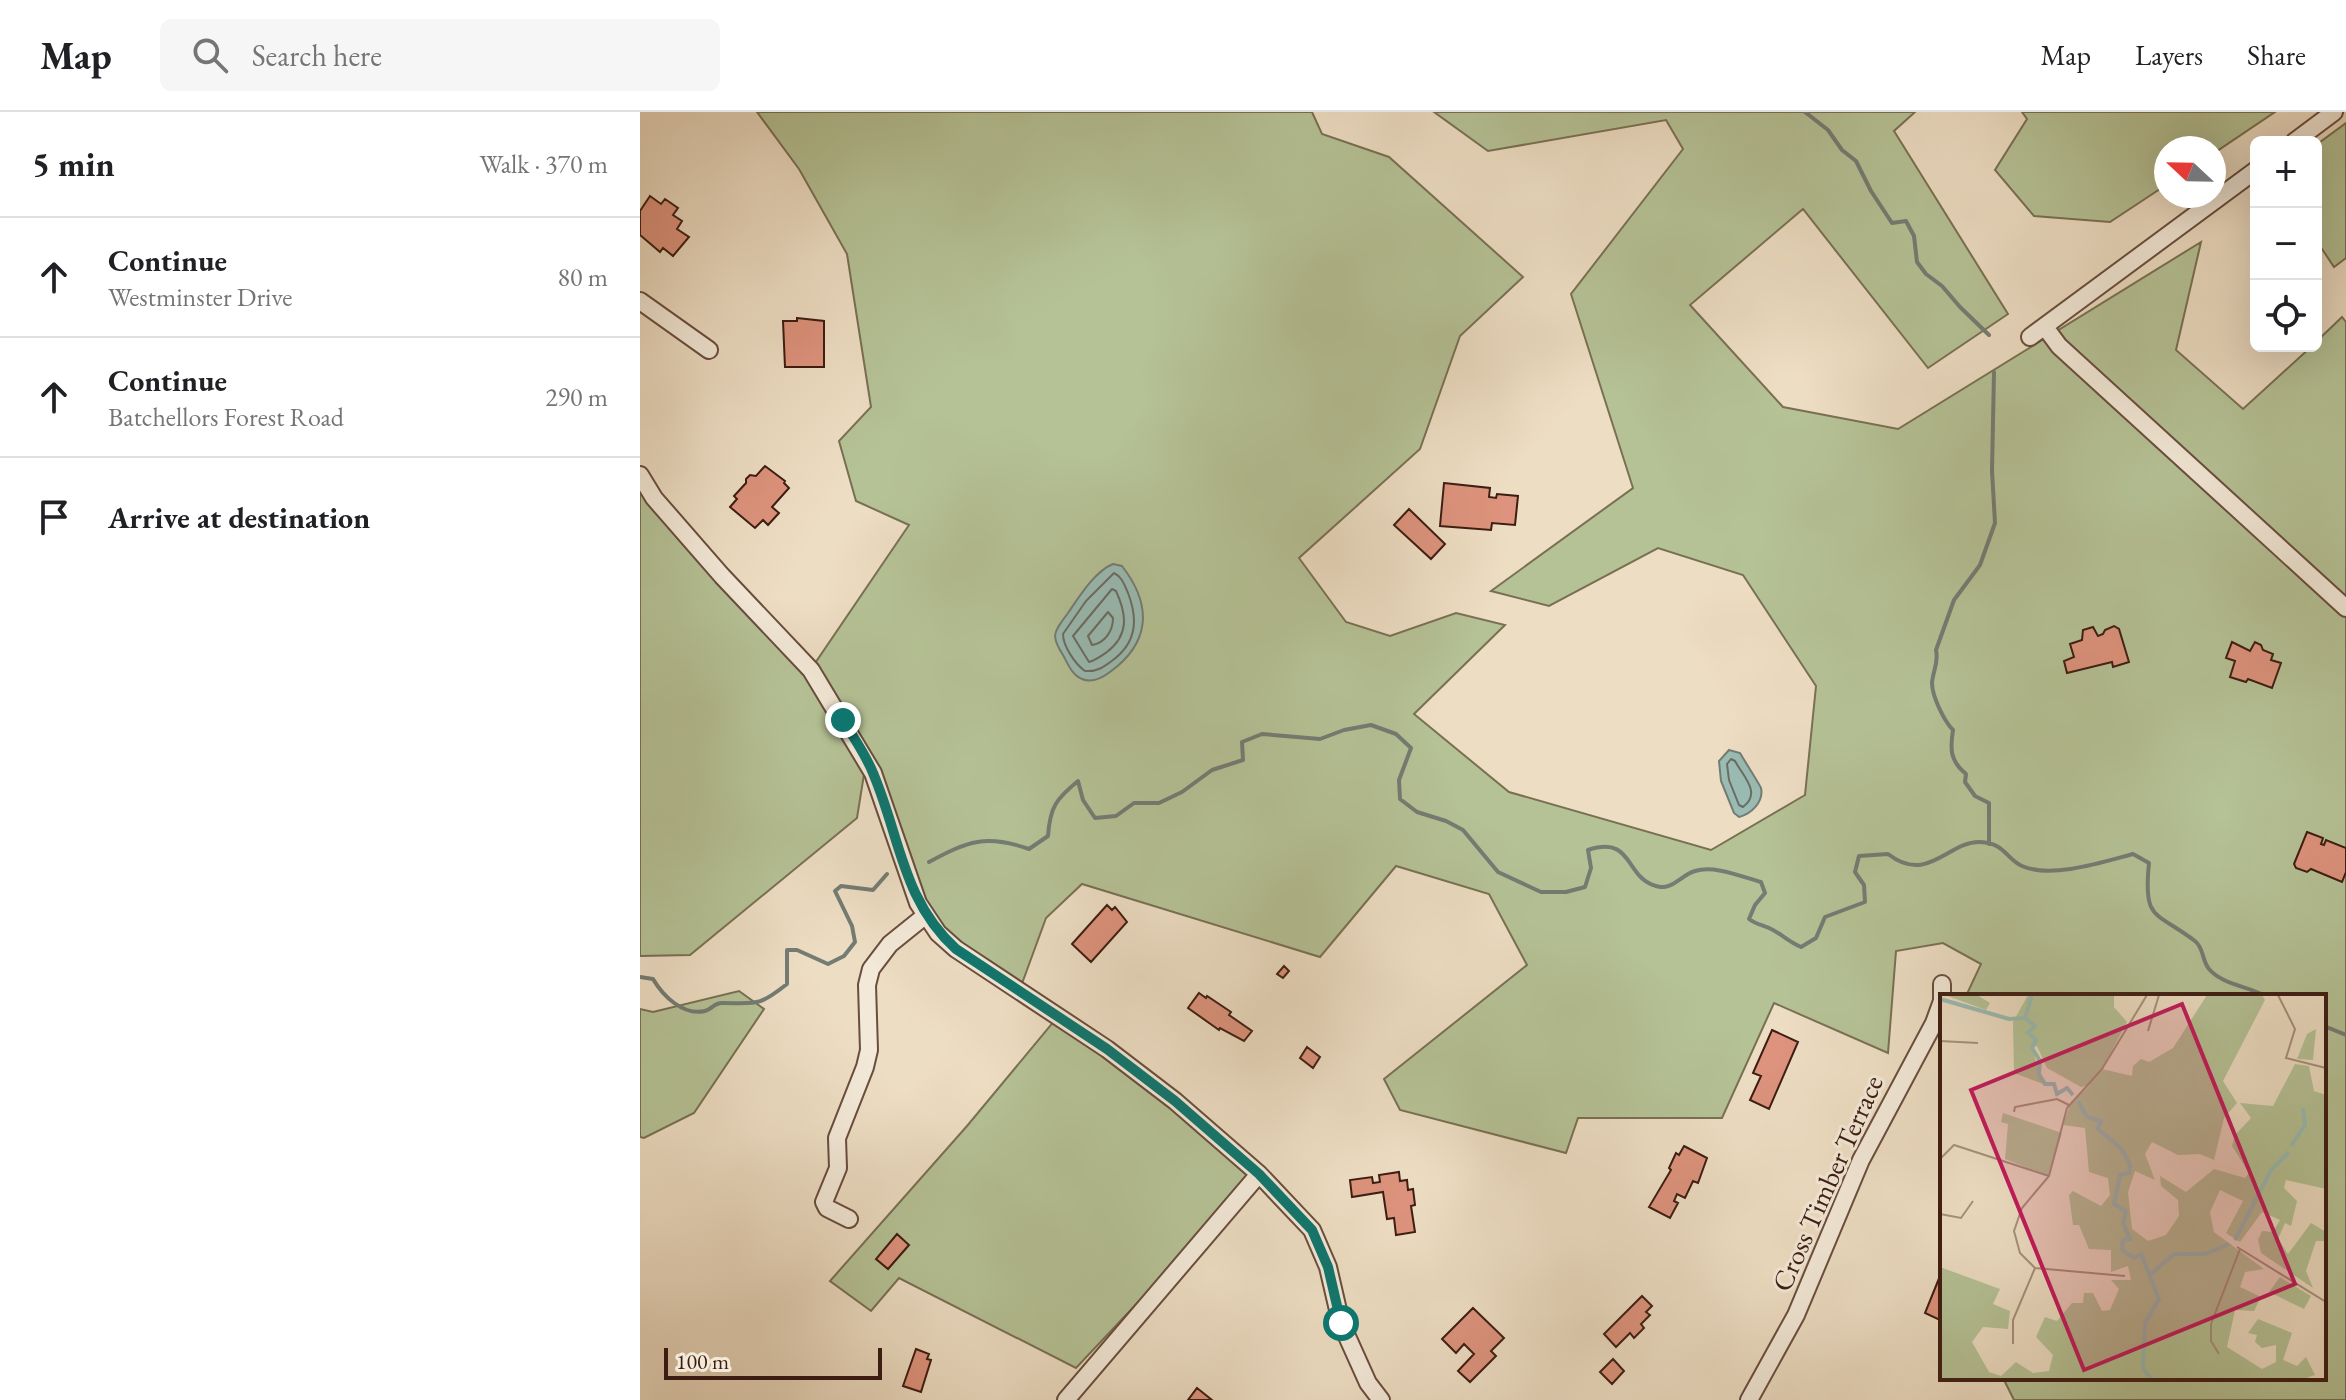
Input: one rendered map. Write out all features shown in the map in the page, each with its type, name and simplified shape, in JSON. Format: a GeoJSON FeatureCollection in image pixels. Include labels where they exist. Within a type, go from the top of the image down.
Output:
{"type":"FeatureCollection","features":[{"type":"Feature","properties":{"kind":"street"},"geometry":{"type":"LineString","coordinates":[[2302,136],[2334,112]]}},
{"type":"Feature","properties":{"kind":"street"},"geometry":{"type":"LineString","coordinates":[[2030,337],[2250,174]]}},
{"type":"Feature","properties":{"kind":"street"},"geometry":{"type":"LineString","coordinates":[[640,301],[709,350]]}},
{"type":"Feature","properties":{"kind":"street"},"geometry":{"type":"LineString","coordinates":[[2045,327],[2059,346],[2346,608]]}},
{"type":"Feature","properties":{"kind":"street"},"geometry":{"type":"LineString","coordinates":[[640,475],[654,498],[819,682],[873,773],[918,903],[938,933],[956,949],[1107,1049],[1175,1101],[1259,1174],[1312,1230],[1328,1267],[1341,1323],[1368,1383],[1381,1400]]}},
{"type":"Feature","properties":{"kind":"street"},"geometry":{"type":"LineString","coordinates":[[849,1219],[827,1208],[824,1202],[838,1168],[837,1138],[869,1050],[867,985],[871,969],[878,957],[905,930],[926,915]]}},
{"type":"Feature","properties":{"kind":"street","name":"Cross Timber Terrace"},"geometry":{"type":"LineString","coordinates":[[1942,984],[1942,994]]}},
{"type":"Feature","properties":{"kind":"street","name":"Cross Timber Terrace"},"geometry":{"type":"LineString","coordinates":[[1749,1400],[1796,1315],[1865,1153],[1940,1006]]}},
{"type":"Feature","properties":{"kind":"street"},"geometry":{"type":"LineString","coordinates":[[1066,1400],[1259,1174]]}},
{"type":"Feature","properties":{"kind":"green space"},"geometry":{"type":"Polygon","coordinates":[[[757,112],[1312,112],[1322,134],[1389,157],[1523,277],[1460,336],[1420,449],[1299,558],[1346,622],[1390,636],[1456,613],[1505,625],[1414,714],[1509,792],[1711,850],[1805,795],[1816,686],[1743,575],[1658,548],[1549,606],[1491,591],[1633,488],[1571,294],[1683,149],[1666,120],[1488,151],[1434,112],[1915,112],[1894,131],[2008,314],[1928,368],[1803,209],[1690,305],[1783,407],[1898,429],[2201,242],[2176,350],[2243,409],[2305,352],[2322,352],[2322,336],[2342,317],[2346,322],[2346,1400],[2014,1400],[2004,1380],[2326,1380],[2326,994],[1967,994],[1981,964],[1943,943],[1896,951],[1888,1053],[1774,1003],[1722,1118],[1578,1118],[1566,1153],[1400,1110],[1384,1079],[1527,965],[1489,894],[1396,866],[1320,957],[1082,884],[1046,918],[1020,989],[938,933],[866,762],[857,818],[690,955],[640,956],[640,475],[811,669],[909,525],[856,501],[839,441],[871,407],[847,254],[799,169],[757,112]]]}},
{"type":"Feature","properties":{"kind":"green space"},"geometry":{"type":"Polygon","coordinates":[[[2022,112],[2275,112],[2226,145],[2226,136],[2154,136],[2154,193],[2110,222],[2034,216],[1995,170],[2027,119],[2022,112]]]}},
{"type":"Feature","properties":{"kind":"green space"},"geometry":{"type":"Polygon","coordinates":[[[2346,123],[2346,258],[2334,267],[2322,249],[2322,141],[2346,123]]]}},
{"type":"Feature","properties":{"kind":"green space"},"geometry":{"type":"Polygon","coordinates":[[[739,991],[764,1009],[694,1113],[644,1138],[640,1137],[640,1009],[653,1012],[739,991]]]}},
{"type":"Feature","properties":{"kind":"green space"},"geometry":{"type":"Polygon","coordinates":[[[1060,1014],[1259,1174],[1076,1368],[899,1278],[871,1311],[830,1281],[967,1126],[1060,1014]]]}},
{"type":"Feature","properties":{"kind":"water"},"geometry":{"type":"Polygon","coordinates":[[[1113,564],[1122,566],[1139,595],[1143,623],[1140,636],[1123,661],[1110,672],[1096,679],[1085,680],[1071,669],[1056,643],[1055,634],[1088,585],[1113,564]]]}},
{"type":"Feature","properties":{"kind":"water"},"geometry":{"type":"Polygon","coordinates":[[[1729,750],[1740,753],[1761,788],[1761,798],[1756,807],[1739,817],[1734,813],[1721,781],[1719,761],[1729,750]]]}},
{"type":"Feature","properties":{"kind":"building"},"geometry":{"type":"Polygon","coordinates":[[[650,196],[661,204],[665,199],[678,208],[673,215],[682,221],[677,229],[689,237],[673,256],[663,248],[660,252],[640,235],[640,211],[650,196]]]}},
{"type":"Feature","properties":{"kind":"building"},"geometry":{"type":"Polygon","coordinates":[[[797,318],[824,321],[824,367],[785,367],[783,321],[797,321],[797,318]]]}},
{"type":"Feature","properties":{"kind":"building"},"geometry":{"type":"Polygon","coordinates":[[[765,466],[785,481],[789,488],[772,507],[779,513],[768,525],[763,520],[755,528],[730,507],[746,479],[750,475],[756,476],[765,466]]]}},
{"type":"Feature","properties":{"kind":"building"},"geometry":{"type":"Polygon","coordinates":[[[1444,483],[1490,488],[1489,497],[1496,498],[1497,494],[1518,496],[1515,525],[1492,523],[1491,530],[1440,526],[1444,483]]]}},
{"type":"Feature","properties":{"kind":"building"},"geometry":{"type":"Polygon","coordinates":[[[1409,509],[1445,544],[1431,559],[1394,525],[1409,509]]]}},
{"type":"Feature","properties":{"kind":"building"},"geometry":{"type":"Polygon","coordinates":[[[2114,626],[2119,629],[2129,662],[2113,667],[2112,662],[2067,673],[2064,661],[2074,657],[2070,644],[2082,640],[2083,630],[2093,627],[2098,636],[2114,626]]]}},
{"type":"Feature","properties":{"kind":"building"},"geometry":{"type":"Polygon","coordinates":[[[2232,642],[2250,651],[2255,642],[2273,654],[2271,660],[2281,663],[2272,688],[2248,679],[2246,682],[2230,677],[2235,661],[2226,658],[2232,642]]]}},
{"type":"Feature","properties":{"kind":"building"},"geometry":{"type":"Polygon","coordinates":[[[2307,832],[2323,838],[2321,844],[2324,845],[2326,840],[2346,848],[2346,872],[2342,882],[2311,869],[2307,872],[2296,868],[2294,864],[2307,832]]]}},
{"type":"Feature","properties":{"kind":"building"},"geometry":{"type":"Polygon","coordinates":[[[1107,905],[1112,910],[1115,907],[1127,922],[1091,962],[1072,944],[1107,905]]]}},
{"type":"Feature","properties":{"kind":"building"},"geometry":{"type":"Polygon","coordinates":[[[1284,966],[1289,971],[1283,978],[1277,974],[1284,966]]]}},
{"type":"Feature","properties":{"kind":"building"},"geometry":{"type":"Polygon","coordinates":[[[1199,993],[1231,1012],[1229,1015],[1252,1031],[1244,1041],[1219,1030],[1188,1008],[1199,993]]]}},
{"type":"Feature","properties":{"kind":"building"},"geometry":{"type":"Polygon","coordinates":[[[1772,1030],[1798,1042],[1769,1109],[1750,1100],[1761,1076],[1753,1073],[1772,1030]]]}},
{"type":"Feature","properties":{"kind":"building"},"geometry":{"type":"Polygon","coordinates":[[[1307,1047],[1320,1057],[1313,1068],[1300,1058],[1307,1047]]]}},
{"type":"Feature","properties":{"kind":"building"},"geometry":{"type":"Polygon","coordinates":[[[1684,1146],[1707,1158],[1698,1183],[1693,1181],[1685,1198],[1677,1194],[1674,1201],[1678,1203],[1670,1218],[1649,1207],[1671,1170],[1669,1168],[1676,1153],[1679,1155],[1684,1146]]]}},
{"type":"Feature","properties":{"kind":"building"},"geometry":{"type":"Polygon","coordinates":[[[1399,1172],[1400,1181],[1407,1180],[1408,1190],[1413,1189],[1415,1205],[1411,1206],[1415,1232],[1396,1235],[1394,1218],[1387,1219],[1383,1192],[1352,1197],[1350,1180],[1372,1177],[1373,1183],[1380,1182],[1379,1175],[1399,1172]]]}},
{"type":"Feature","properties":{"kind":"building"},"geometry":{"type":"Polygon","coordinates":[[[897,1234],[909,1245],[888,1269],[876,1259],[897,1234]]]}},
{"type":"Feature","properties":{"kind":"building"},"geometry":{"type":"Polygon","coordinates":[[[1940,1276],[1940,1320],[1925,1313],[1940,1276]]]}},
{"type":"Feature","properties":{"kind":"building"},"geometry":{"type":"Polygon","coordinates":[[[1642,1296],[1652,1306],[1646,1312],[1650,1315],[1641,1324],[1644,1328],[1634,1338],[1630,1333],[1616,1347],[1604,1334],[1642,1296]]]}},
{"type":"Feature","properties":{"kind":"building"},"geometry":{"type":"Polygon","coordinates":[[[1473,1308],[1504,1338],[1491,1351],[1496,1356],[1470,1382],[1458,1371],[1474,1354],[1464,1344],[1456,1353],[1442,1339],[1473,1308]]]}},
{"type":"Feature","properties":{"kind":"building"},"geometry":{"type":"Polygon","coordinates":[[[916,1349],[929,1354],[927,1359],[931,1360],[921,1392],[903,1386],[916,1349]]]}},
{"type":"Feature","properties":{"kind":"building"},"geometry":{"type":"Polygon","coordinates":[[[1613,1359],[1624,1371],[1612,1384],[1600,1372],[1613,1359]]]}},
{"type":"Feature","properties":{"kind":"building"},"geometry":{"type":"Polygon","coordinates":[[[1197,1388],[1212,1400],[1188,1400],[1197,1388]]]}},
{"type":"Feature","properties":{"kind":"waterway"},"geometry":{"type":"LineString","coordinates":[[1805,112],[1828,130],[1842,150],[1856,161],[1892,223],[1906,221],[1914,236],[1917,262],[1926,274],[1942,286],[1989,335]]}},
{"type":"Feature","properties":{"kind":"waterway"},"geometry":{"type":"LineString","coordinates":[[1989,844],[1989,803],[1975,796],[1965,782],[1966,774],[1954,759],[1953,730],[1939,708],[1932,683],[1936,650],[1954,600],[1980,565],[1995,523],[1992,471],[1994,372]]}},
{"type":"Feature","properties":{"kind":"waterway"},"geometry":{"type":"LineString","coordinates":[[929,862],[978,842],[1001,842],[1029,849],[1048,836],[1050,818],[1056,804],[1078,781],[1083,800],[1095,818],[1116,816],[1134,803],[1159,803],[1182,792],[1212,770],[1243,760],[1242,742],[1262,734],[1320,739],[1371,725],[1396,734],[1411,748],[1399,780],[1400,799],[1417,812],[1463,830],[1498,872],[1541,892],[1566,892],[1585,887],[1591,868],[1588,850],[1603,847],[1621,852],[1638,874],[1656,886],[1667,886],[1695,871],[1711,869],[1728,872],[1761,882],[1765,893],[1749,919],[1801,947],[1816,938],[1825,917],[1865,902],[1864,885],[1855,872],[1859,856],[1888,854],[1902,862],[1926,864],[1958,848],[1980,842],[1995,845],[2022,866],[2047,871],[2077,868],[2133,854],[2149,863],[2148,895],[2155,912],[2198,944],[2207,966],[2215,974],[2260,994]]}},
{"type":"Feature","properties":{"kind":"waterway"},"geometry":{"type":"LineString","coordinates":[[640,977],[653,979],[668,998],[682,1008],[697,1012],[719,1003],[763,1000],[787,984],[787,950],[797,950],[828,964],[844,956],[855,942],[852,926],[835,891],[841,886],[873,890],[887,874]]}},
{"type":"Feature","properties":{"kind":"waterway"},"geometry":{"type":"LineString","coordinates":[[2326,1027],[2346,1035]]}},
{"type":"Feature","properties":{"kind":"route"},"geometry":{"type":"LineString","coordinates":[[843,720],[873,773],[918,903],[938,933],[956,949],[1107,1049],[1175,1101],[1259,1174],[1312,1230],[1328,1267],[1341,1323]]}}]}
